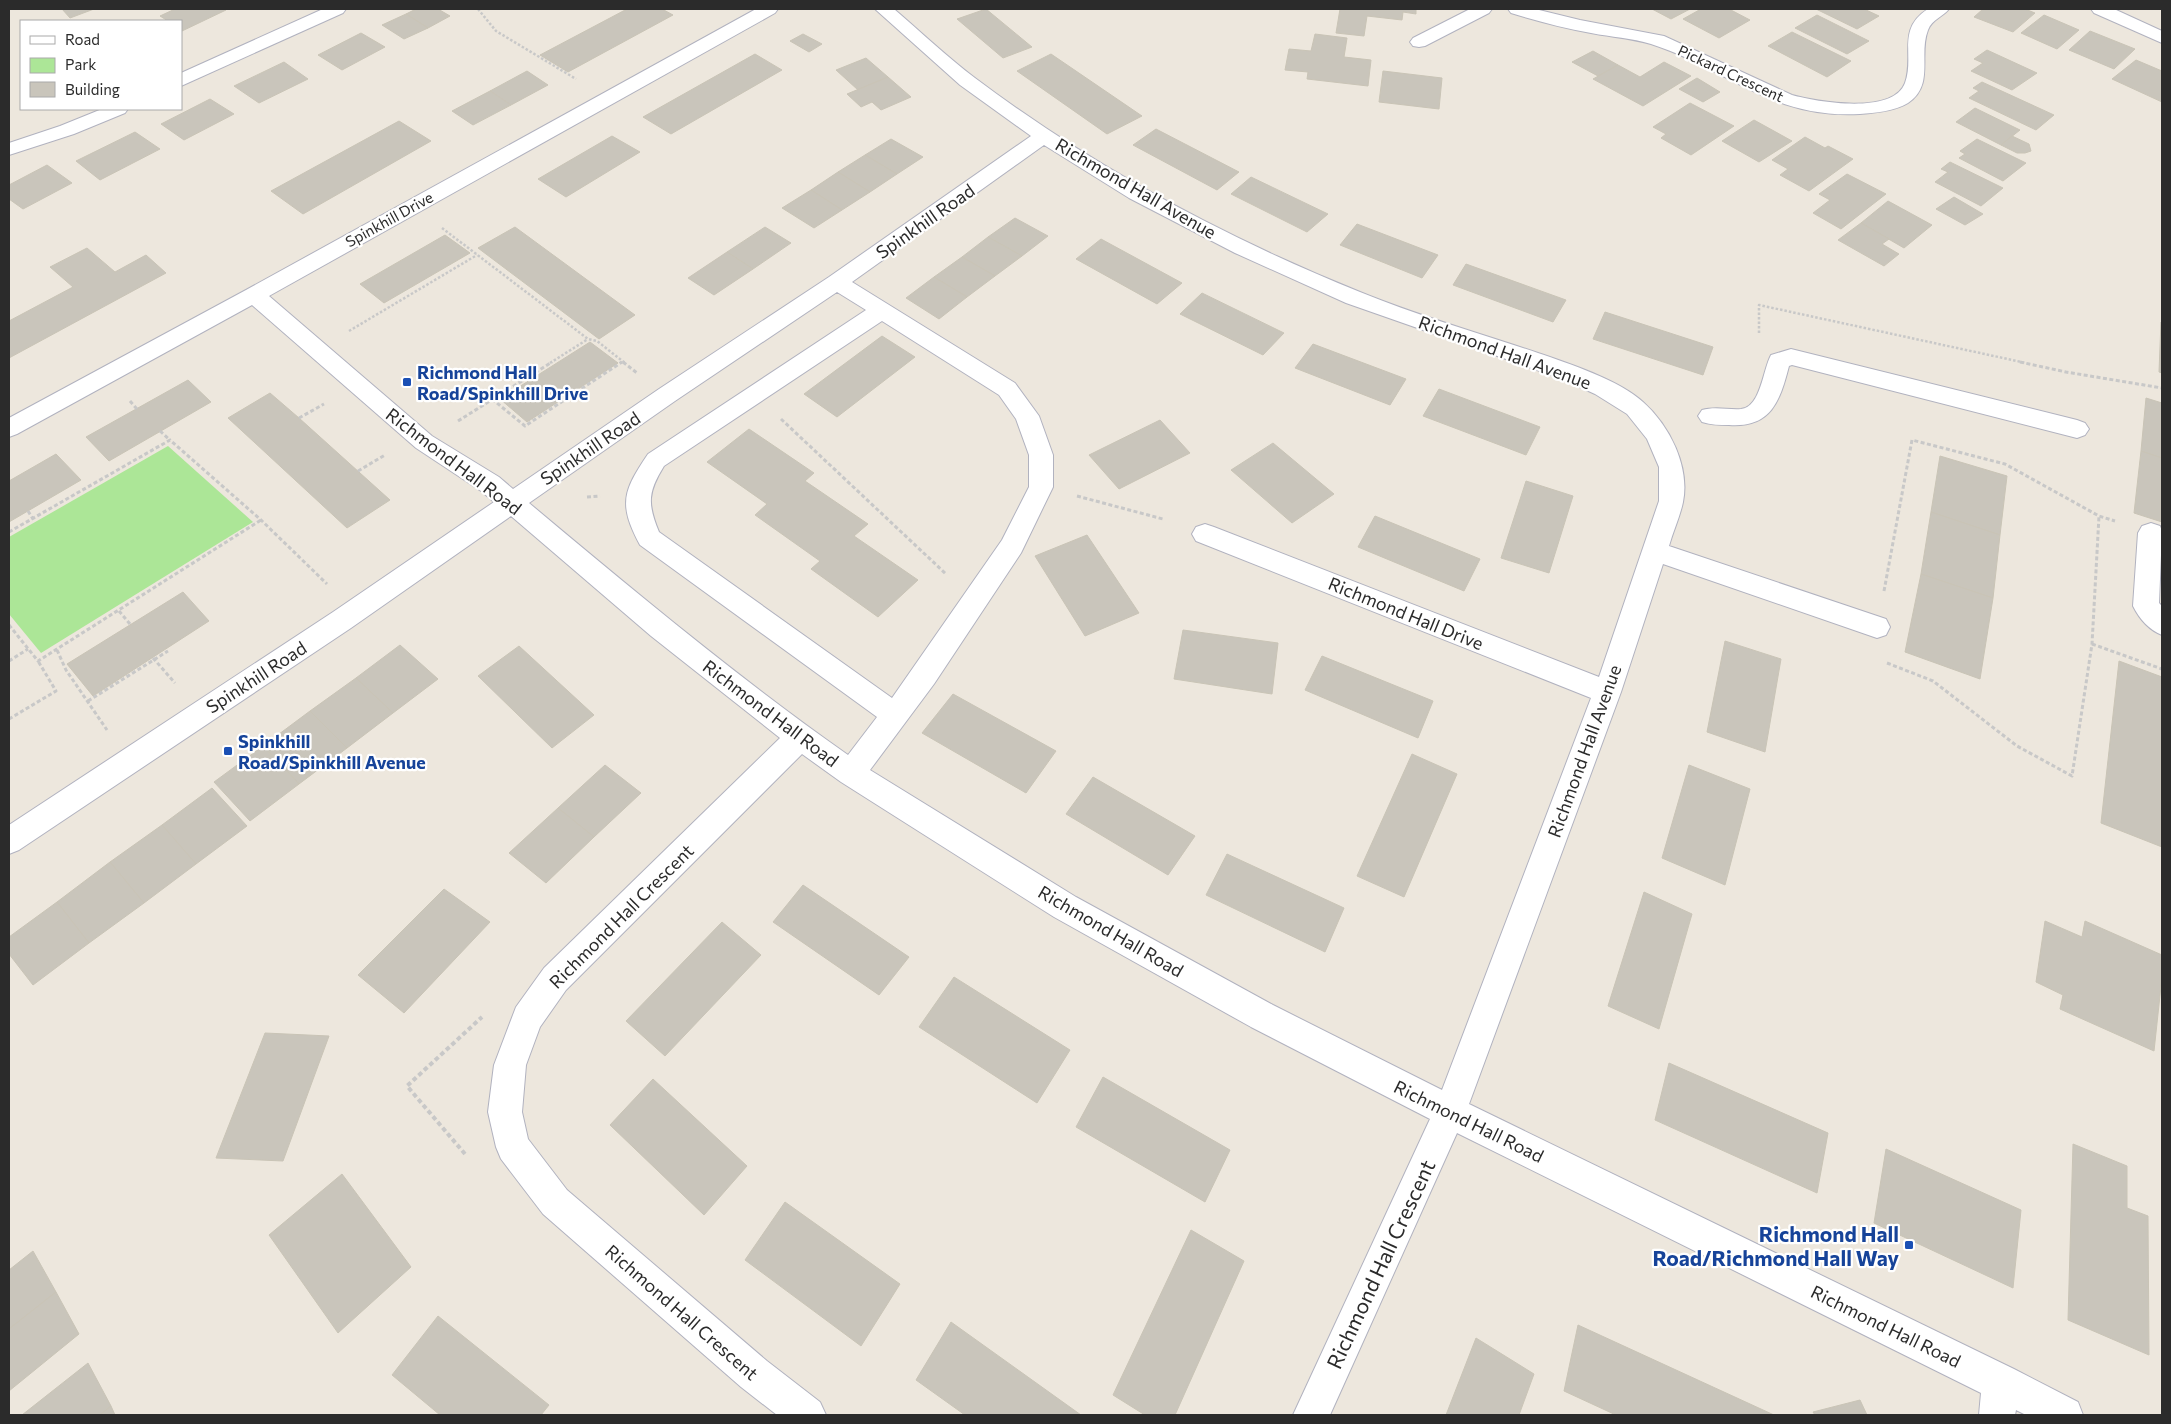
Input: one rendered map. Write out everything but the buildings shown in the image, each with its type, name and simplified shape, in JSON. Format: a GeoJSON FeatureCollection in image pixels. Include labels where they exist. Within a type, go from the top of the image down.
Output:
{"type":"FeatureCollection","features":[{"type":"Feature","properties":{"kind":"street"},"geometry":{"type":"LineString","coordinates":[[182,80],[337,9]]}},
{"type":"Feature","properties":{"kind":"street","name":"Spinkhill Drive"},"geometry":{"type":"LineString","coordinates":[[9,428],[254,295],[769,9]]}},
{"type":"Feature","properties":{"kind":"street","name":"Richmond Hall Avenue"},"geometry":{"type":"LineString","coordinates":[[884,9],[967,81],[1044,136],[1136,193],[1242,248],[1354,298],[1568,372],[1603,388],[1635,408],[1656,435],[1671,467],[1671,501],[1607,692],[1450,1112]]}},
{"type":"Feature","properties":{"kind":"street"},"geometry":{"type":"LineString","coordinates":[[1419,42],[1483,9]]}},
{"type":"Feature","properties":{"kind":"street","name":"Pickard Crescent"},"geometry":{"type":"LineString","coordinates":[[1517,9],[1560,22],[1642,36],[1664,43],[1782,99],[1832,109],[1856,109],[1882,106],[1901,99],[1912,88],[1917,77],[1916,34],[1925,20],[1940,9]]}},
{"type":"Feature","properties":{"kind":"street"},"geometry":{"type":"LineString","coordinates":[[2100,9],[2162,38]]}},
{"type":"Feature","properties":{"kind":"street"},"geometry":{"type":"LineString","coordinates":[[9,148],[67,130],[116,110]]}},
{"type":"Feature","properties":{"kind":"street","name":"Spinkhill Road"},"geometry":{"type":"LineString","coordinates":[[9,841],[342,620],[511,502],[837,282],[1044,136]]}},
{"type":"Feature","properties":{"kind":"street"},"geometry":{"type":"LineString","coordinates":[[837,282],[1007,389],[1027,416],[1041,455],[1041,487],[1012,546],[924,676],[851,772]]}},
{"type":"Feature","properties":{"kind":"street","name":"Richmond Hall Road"},"geometry":{"type":"LineString","coordinates":[[254,295],[424,442],[490,484],[660,628],[800,738],[1065,907],[1262,1016],[1450,1112],[1999,1399],[2065,1415]]}},
{"type":"Feature","properties":{"kind":"street"},"geometry":{"type":"LineString","coordinates":[[882,310],[656,460],[638,487],[637,510],[648,538],[895,715]]}},
{"type":"Feature","properties":{"kind":"street"},"geometry":{"type":"LineString","coordinates":[[1710,416],[1747,416],[1759,410],[1770,394],[1779,361],[1791,357],[2077,428]]}},
{"type":"Feature","properties":{"kind":"street"},"geometry":{"type":"LineString","coordinates":[[2151,533],[2146,606],[2162,624]]}},
{"type":"Feature","properties":{"kind":"street","name":"Richmond Hall Drive"},"geometry":{"type":"LineString","coordinates":[[1205,534],[1607,692]]}},
{"type":"Feature","properties":{"kind":"street"},"geometry":{"type":"LineString","coordinates":[[1655,551],[1877,627]]}},
{"type":"Feature","properties":{"kind":"street","name":"Richmond Hall Crescent"},"geometry":{"type":"LineString","coordinates":[[800,738],[555,979],[527,1018],[510,1065],[505,1112],[513,1147],[554,1202],[754,1374],[807,1415]]}},
{"type":"Feature","properties":{"kind":"street","name":"Richmond Hall Crescent"},"geometry":{"type":"LineString","coordinates":[[1311,1415],[1450,1112]]}},
{"type":"Feature","properties":{"kind":"path"},"geometry":{"type":"LineString","coordinates":[[478,9],[496,31],[578,80]]}},
{"type":"Feature","properties":{"kind":"path"},"geometry":{"type":"LineString","coordinates":[[435,222],[588,339],[597,341],[637,373]]}},
{"type":"Feature","properties":{"kind":"path"},"geometry":{"type":"LineString","coordinates":[[318,350],[477,255]]}},
{"type":"Feature","properties":{"kind":"path"},"geometry":{"type":"LineString","coordinates":[[1759,305],[2066,372],[2162,388]]}},
{"type":"Feature","properties":{"kind":"path"},"geometry":{"type":"LineString","coordinates":[[462,418],[588,339]]}},
{"type":"Feature","properties":{"kind":"path"},"geometry":{"type":"LineString","coordinates":[[492,399],[526,426],[622,362]]}},
{"type":"Feature","properties":{"kind":"path"},"geometry":{"type":"LineString","coordinates":[[754,394],[973,601]]}},
{"type":"Feature","properties":{"kind":"path"},"geometry":{"type":"LineString","coordinates":[[299,418],[331,400]]}},
{"type":"Feature","properties":{"kind":"path"},"geometry":{"type":"LineString","coordinates":[[160,431],[261,520],[332,589]]}},
{"type":"Feature","properties":{"kind":"path"},"geometry":{"type":"LineString","coordinates":[[9,532],[170,440]]}},
{"type":"Feature","properties":{"kind":"path"},"geometry":{"type":"LineString","coordinates":[[2099,516],[2092,644],[2072,776],[2017,746],[1933,681],[1869,656],[1877,627],[1912,440],[2005,464],[2099,516],[2151,533]]}},
{"type":"Feature","properties":{"kind":"path"},"geometry":{"type":"LineString","coordinates":[[358,471],[390,452]]}},
{"type":"Feature","properties":{"kind":"path"},"geometry":{"type":"LineString","coordinates":[[1075,496],[1163,519]]}},
{"type":"Feature","properties":{"kind":"path"},"geometry":{"type":"LineString","coordinates":[[28,511],[32,519]]}},
{"type":"Feature","properties":{"kind":"path"},"geometry":{"type":"LineString","coordinates":[[38,661],[261,520]]}},
{"type":"Feature","properties":{"kind":"path"},"geometry":{"type":"LineString","coordinates":[[119,610],[130,624]]}},
{"type":"Feature","properties":{"kind":"path"},"geometry":{"type":"LineString","coordinates":[[9,625],[38,661],[56,691],[9,719]]}},
{"type":"Feature","properties":{"kind":"path"},"geometry":{"type":"LineString","coordinates":[[2092,644],[2162,669]]}},
{"type":"Feature","properties":{"kind":"path"},"geometry":{"type":"LineString","coordinates":[[9,661],[28,649]]}},
{"type":"Feature","properties":{"kind":"path"},"geometry":{"type":"LineString","coordinates":[[57,650],[66,670],[112,737]]}},
{"type":"Feature","properties":{"kind":"path"},"geometry":{"type":"LineString","coordinates":[[88,702],[168,651]]}},
{"type":"Feature","properties":{"kind":"path"},"geometry":{"type":"LineString","coordinates":[[153,659],[176,684]]}},
{"type":"Feature","properties":{"kind":"path"},"geometry":{"type":"LineString","coordinates":[[465,1154],[407,1086],[485,1014]]}},
{"type":"Feature","properties":{"kind":"green space"},"geometry":{"type":"Polygon","coordinates":[[[168,446],[253,522],[41,653],[9,614],[9,537],[168,446]]]}},
{"type":"Feature","properties":{"kind":"place","name":"Richmond Hall Road/Spinkhill Drive"},"geometry":{"type":"Point","coordinates":[407,382]}},
{"type":"Feature","properties":{"kind":"place","name":"Spinkhill Road/Spinkhill Avenue"},"geometry":{"type":"Point","coordinates":[228,751]}},
{"type":"Feature","properties":{"kind":"place","name":"Richmond Hall Road/Richmond Hall Way"},"geometry":{"type":"Point","coordinates":[1909,1245]}}]}
